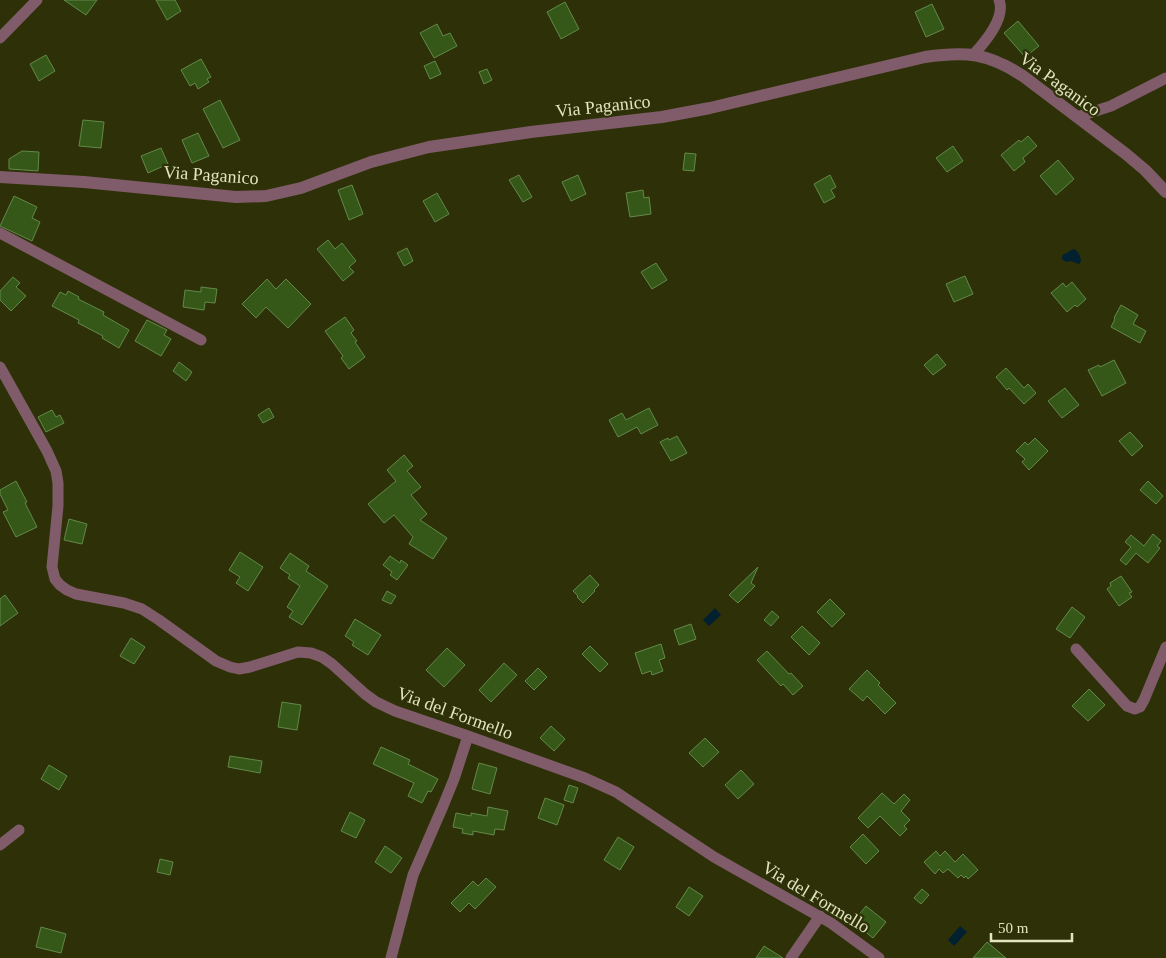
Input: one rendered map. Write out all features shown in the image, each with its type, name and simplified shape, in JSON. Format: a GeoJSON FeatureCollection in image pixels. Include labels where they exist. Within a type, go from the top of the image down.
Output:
{"type":"FeatureCollection","features":[{"type":"Feature","properties":{"kind":"street"},"geometry":{"type":"LineString","coordinates":[[0,38],[37,0]]}},
{"type":"Feature","properties":{"kind":"street"},"geometry":{"type":"LineString","coordinates":[[974,54],[994,30],[1001,1]]}},
{"type":"Feature","properties":{"kind":"street","name":"Via Paganico"},"geometry":{"type":"LineString","coordinates":[[0,177],[84,182],[236,197],[266,196],[301,188],[371,162],[429,147],[530,132],[674,115],[925,57],[955,53],[974,54],[993,59],[1017,72],[1140,166],[1166,192]]}},
{"type":"Feature","properties":{"kind":"street"},"geometry":{"type":"LineString","coordinates":[[1077,117],[1111,106],[1166,78]]}},
{"type":"Feature","properties":{"kind":"street"},"geometry":{"type":"LineString","coordinates":[[0,233],[201,340]]}},
{"type":"Feature","properties":{"kind":"street","name":"Via del Formello"},"geometry":{"type":"LineString","coordinates":[[0,367],[47,451],[56,471],[58,506],[52,567],[55,579],[64,588],[76,594],[124,603],[142,609],[216,661],[230,668],[250,667],[298,652],[315,654],[332,664],[362,692],[387,708],[585,778],[608,788],[642,808],[714,857],[820,916],[855,939],[879,958]]}},
{"type":"Feature","properties":{"kind":"street"},"geometry":{"type":"LineString","coordinates":[[1076,649],[1127,706],[1135,709],[1140,707],[1144,700],[1166,647]]}},
{"type":"Feature","properties":{"kind":"street"},"geometry":{"type":"LineString","coordinates":[[390,958],[413,875],[454,779],[468,736]]}},
{"type":"Feature","properties":{"kind":"street"},"geometry":{"type":"LineString","coordinates":[[0,845],[20,830]]}},
{"type":"Feature","properties":{"kind":"street"},"geometry":{"type":"LineString","coordinates":[[791,958],[820,916]]}},
{"type":"Feature","properties":{"kind":"water"},"geometry":{"type":"Polygon","coordinates":[[[1074,249],[1081,261],[1079,264],[1071,261],[1066,262],[1062,259],[1064,254],[1074,249]]]}},
{"type":"Feature","properties":{"kind":"water"},"geometry":{"type":"Polygon","coordinates":[[[715,608],[721,615],[709,626],[703,620],[715,608]]]}},
{"type":"Feature","properties":{"kind":"water"},"geometry":{"type":"Polygon","coordinates":[[[960,926],[967,932],[954,946],[948,940],[960,926]]]}},
{"type":"Feature","properties":{"kind":"building"},"geometry":{"type":"Polygon","coordinates":[[[64,0],[97,0],[86,15],[64,0]]]}},
{"type":"Feature","properties":{"kind":"building"},"geometry":{"type":"Polygon","coordinates":[[[156,0],[175,0],[181,11],[167,20],[156,0]]]}},
{"type":"Feature","properties":{"kind":"building"},"geometry":{"type":"Polygon","coordinates":[[[565,2],[579,29],[561,39],[547,12],[565,2]]]}},
{"type":"Feature","properties":{"kind":"building"},"geometry":{"type":"Polygon","coordinates":[[[932,4],[944,29],[926,37],[915,12],[932,4]]]}},
{"type":"Feature","properties":{"kind":"building"},"geometry":{"type":"Polygon","coordinates":[[[1018,21],[1039,46],[1025,57],[1004,33],[1018,21]]]}},
{"type":"Feature","properties":{"kind":"building"},"geometry":{"type":"Polygon","coordinates":[[[437,24],[443,36],[450,33],[457,46],[434,58],[420,33],[437,24]]]}},
{"type":"Feature","properties":{"kind":"building"},"geometry":{"type":"Polygon","coordinates":[[[46,55],[55,71],[39,81],[30,64],[46,55]]]}},
{"type":"Feature","properties":{"kind":"building"},"geometry":{"type":"Polygon","coordinates":[[[201,59],[211,77],[207,79],[209,82],[198,89],[195,83],[190,86],[181,70],[201,59]]]}},
{"type":"Feature","properties":{"kind":"building"},"geometry":{"type":"Polygon","coordinates":[[[435,61],[441,74],[430,79],[424,66],[435,61]]]}},
{"type":"Feature","properties":{"kind":"building"},"geometry":{"type":"Polygon","coordinates":[[[487,69],[492,80],[484,84],[479,72],[487,69]]]}},
{"type":"Feature","properties":{"kind":"building"},"geometry":{"type":"Polygon","coordinates":[[[220,100],[240,140],[223,148],[203,109],[220,100]]]}},
{"type":"Feature","properties":{"kind":"building"},"geometry":{"type":"Polygon","coordinates":[[[83,120],[104,122],[101,148],[79,146],[83,120]]]}},
{"type":"Feature","properties":{"kind":"building"},"geometry":{"type":"Polygon","coordinates":[[[198,133],[209,156],[192,163],[182,140],[198,133]]]}},
{"type":"Feature","properties":{"kind":"building"},"geometry":{"type":"Polygon","coordinates":[[[1028,136],[1037,146],[1023,158],[1025,162],[1014,171],[1001,155],[1019,140],[1021,142],[1028,136]]]}},
{"type":"Feature","properties":{"kind":"building"},"geometry":{"type":"Polygon","coordinates":[[[953,146],[963,161],[947,172],[936,158],[953,146]]]}},
{"type":"Feature","properties":{"kind":"building"},"geometry":{"type":"Polygon","coordinates":[[[161,148],[168,164],[148,173],[141,156],[161,148]]]}},
{"type":"Feature","properties":{"kind":"building"},"geometry":{"type":"Polygon","coordinates":[[[22,151],[39,152],[38,171],[9,169],[9,159],[22,151]]]}},
{"type":"Feature","properties":{"kind":"building"},"geometry":{"type":"Polygon","coordinates":[[[685,153],[696,154],[694,171],[683,170],[685,153]]]}},
{"type":"Feature","properties":{"kind":"building"},"geometry":{"type":"Polygon","coordinates":[[[1058,160],[1074,179],[1056,195],[1040,176],[1058,160]]]}},
{"type":"Feature","properties":{"kind":"building"},"geometry":{"type":"Polygon","coordinates":[[[519,175],[532,197],[523,202],[509,180],[519,175]]]}},
{"type":"Feature","properties":{"kind":"building"},"geometry":{"type":"Polygon","coordinates":[[[578,175],[586,194],[571,201],[562,182],[578,175]]]}},
{"type":"Feature","properties":{"kind":"building"},"geometry":{"type":"Polygon","coordinates":[[[830,175],[836,187],[831,190],[835,197],[824,203],[814,184],[830,175]]]}},
{"type":"Feature","properties":{"kind":"building"},"geometry":{"type":"Polygon","coordinates":[[[352,185],[363,214],[349,220],[338,190],[352,185]]]}},
{"type":"Feature","properties":{"kind":"building"},"geometry":{"type":"Polygon","coordinates":[[[643,190],[644,198],[649,197],[651,214],[630,217],[626,193],[643,190]]]}},
{"type":"Feature","properties":{"kind":"building"},"geometry":{"type":"Polygon","coordinates":[[[437,193],[449,214],[435,222],[423,201],[437,193]]]}},
{"type":"Feature","properties":{"kind":"building"},"geometry":{"type":"Polygon","coordinates":[[[14,196],[37,207],[32,218],[40,222],[32,241],[0,226],[14,196]]]}},
{"type":"Feature","properties":{"kind":"building"},"geometry":{"type":"Polygon","coordinates":[[[328,240],[335,249],[342,243],[356,261],[349,267],[354,272],[343,281],[317,249],[328,240]]]}},
{"type":"Feature","properties":{"kind":"building"},"geometry":{"type":"Polygon","coordinates":[[[407,248],[413,261],[404,266],[397,253],[407,248]]]}},
{"type":"Feature","properties":{"kind":"building"},"geometry":{"type":"Polygon","coordinates":[[[656,263],[667,280],[652,289],[641,272],[656,263]]]}},
{"type":"Feature","properties":{"kind":"building"},"geometry":{"type":"Polygon","coordinates":[[[965,276],[973,294],[954,302],[946,284],[965,276]]]}},
{"type":"Feature","properties":{"kind":"building"},"geometry":{"type":"Polygon","coordinates":[[[13,277],[20,283],[16,287],[26,296],[11,311],[0,300],[0,291],[13,277]]]}},
{"type":"Feature","properties":{"kind":"building"},"geometry":{"type":"Polygon","coordinates":[[[267,279],[276,289],[286,279],[311,304],[288,328],[266,307],[256,318],[242,304],[267,279]]]}},
{"type":"Feature","properties":{"kind":"building"},"geometry":{"type":"Polygon","coordinates":[[[1072,282],[1086,299],[1077,307],[1075,305],[1067,312],[1051,293],[1063,283],[1066,287],[1072,282]]]}},
{"type":"Feature","properties":{"kind":"building"},"geometry":{"type":"Polygon","coordinates":[[[201,287],[217,289],[215,303],[205,302],[204,310],[183,307],[185,290],[201,292],[201,287]]]}},
{"type":"Feature","properties":{"kind":"building"},"geometry":{"type":"Polygon","coordinates":[[[68,291],[79,297],[78,299],[104,312],[103,315],[129,330],[119,348],[102,338],[103,336],[78,323],[79,320],[52,306],[60,292],[66,295],[68,291]]]}},
{"type":"Feature","properties":{"kind":"building"},"geometry":{"type":"Polygon","coordinates":[[[1121,305],[1138,315],[1133,324],[1146,331],[1140,343],[1111,327],[1121,305]]]}},
{"type":"Feature","properties":{"kind":"building"},"geometry":{"type":"Polygon","coordinates":[[[345,317],[354,330],[351,333],[357,341],[355,342],[365,357],[349,369],[341,358],[343,356],[325,331],[345,317]]]}},
{"type":"Feature","properties":{"kind":"building"},"geometry":{"type":"Polygon","coordinates":[[[147,320],[167,330],[164,335],[171,339],[161,356],[135,341],[147,320]]]}},
{"type":"Feature","properties":{"kind":"building"},"geometry":{"type":"Polygon","coordinates":[[[937,354],[946,365],[933,375],[924,365],[937,354]]]}},
{"type":"Feature","properties":{"kind":"building"},"geometry":{"type":"Polygon","coordinates":[[[1114,360],[1126,383],[1102,396],[1088,370],[1099,365],[1100,367],[1114,360]]]}},
{"type":"Feature","properties":{"kind":"building"},"geometry":{"type":"Polygon","coordinates":[[[179,362],[192,372],[186,381],[173,371],[179,362]]]}},
{"type":"Feature","properties":{"kind":"building"},"geometry":{"type":"Polygon","coordinates":[[[1006,368],[1024,388],[1028,384],[1036,393],[1024,404],[1009,388],[1007,390],[996,377],[1006,368]]]}},
{"type":"Feature","properties":{"kind":"building"},"geometry":{"type":"Polygon","coordinates":[[[1065,388],[1079,405],[1062,418],[1048,401],[1065,388]]]}},
{"type":"Feature","properties":{"kind":"building"},"geometry":{"type":"Polygon","coordinates":[[[269,408],[274,417],[263,423],[258,415],[269,408]]]}},
{"type":"Feature","properties":{"kind":"building"},"geometry":{"type":"Polygon","coordinates":[[[649,408],[658,425],[641,434],[637,427],[618,437],[609,420],[622,413],[626,420],[649,408]]]}},
{"type":"Feature","properties":{"kind":"building"},"geometry":{"type":"Polygon","coordinates":[[[52,410],[56,417],[60,415],[64,423],[46,432],[38,417],[52,410]]]}},
{"type":"Feature","properties":{"kind":"building"},"geometry":{"type":"Polygon","coordinates":[[[1130,432],[1143,446],[1132,456],[1119,441],[1130,432]]]}},
{"type":"Feature","properties":{"kind":"building"},"geometry":{"type":"Polygon","coordinates":[[[677,436],[687,453],[671,461],[660,442],[677,436]]]}},
{"type":"Feature","properties":{"kind":"building"},"geometry":{"type":"Polygon","coordinates":[[[1035,438],[1048,451],[1029,470],[1022,462],[1025,459],[1016,451],[1025,442],[1028,445],[1035,438]]]}},
{"type":"Feature","properties":{"kind":"building"},"geometry":{"type":"Polygon","coordinates":[[[404,455],[413,466],[407,471],[421,487],[411,495],[427,514],[420,520],[447,538],[433,559],[409,544],[413,537],[394,515],[384,523],[368,504],[396,481],[387,470],[404,455]]]}},
{"type":"Feature","properties":{"kind":"building"},"geometry":{"type":"Polygon","coordinates":[[[16,481],[37,527],[16,537],[3,512],[8,510],[0,490],[16,481]]]}},
{"type":"Feature","properties":{"kind":"building"},"geometry":{"type":"Polygon","coordinates":[[[1148,481],[1163,496],[1156,504],[1140,490],[1148,481]]]}},
{"type":"Feature","properties":{"kind":"building"},"geometry":{"type":"Polygon","coordinates":[[[69,519],[87,524],[82,544],[64,540],[69,519]]]}},
{"type":"Feature","properties":{"kind":"building"},"geometry":{"type":"Polygon","coordinates":[[[1153,534],[1161,541],[1157,546],[1160,548],[1148,563],[1136,553],[1126,565],[1120,560],[1131,547],[1125,542],[1131,535],[1144,546],[1153,534]]]}},
{"type":"Feature","properties":{"kind":"building"},"geometry":{"type":"Polygon","coordinates":[[[240,552],[263,567],[248,591],[236,583],[240,577],[229,570],[240,552]]]}},
{"type":"Feature","properties":{"kind":"building"},"geometry":{"type":"Polygon","coordinates":[[[290,553],[309,566],[306,571],[328,586],[302,625],[289,617],[293,611],[287,607],[300,586],[288,578],[290,575],[280,568],[290,553]]]}},
{"type":"Feature","properties":{"kind":"building"},"geometry":{"type":"Polygon","coordinates":[[[390,556],[400,563],[401,560],[408,565],[397,580],[390,575],[392,572],[383,565],[390,556]]]}},
{"type":"Feature","properties":{"kind":"building"},"geometry":{"type":"Polygon","coordinates":[[[758,567],[751,583],[755,586],[738,603],[729,595],[758,567]]]}},
{"type":"Feature","properties":{"kind":"building"},"geometry":{"type":"Polygon","coordinates":[[[590,575],[599,585],[583,603],[573,591],[590,575]]]}},
{"type":"Feature","properties":{"kind":"building"},"geometry":{"type":"Polygon","coordinates":[[[1121,576],[1132,592],[1129,593],[1132,597],[1119,606],[1107,589],[1111,586],[1110,583],[1121,576]]]}},
{"type":"Feature","properties":{"kind":"building"},"geometry":{"type":"Polygon","coordinates":[[[387,591],[396,596],[391,604],[382,600],[387,591]]]}},
{"type":"Feature","properties":{"kind":"building"},"geometry":{"type":"Polygon","coordinates":[[[5,595],[18,613],[0,626],[0,599],[5,595]]]}},
{"type":"Feature","properties":{"kind":"building"},"geometry":{"type":"Polygon","coordinates":[[[830,599],[845,614],[832,627],[817,612],[830,599]]]}},
{"type":"Feature","properties":{"kind":"building"},"geometry":{"type":"Polygon","coordinates":[[[1072,607],[1085,617],[1070,638],[1056,629],[1072,607]]]}},
{"type":"Feature","properties":{"kind":"building"},"geometry":{"type":"Polygon","coordinates":[[[772,611],[779,617],[771,626],[764,620],[772,611]]]}},
{"type":"Feature","properties":{"kind":"building"},"geometry":{"type":"Polygon","coordinates":[[[355,619],[381,635],[368,655],[352,645],[354,642],[345,636],[355,619]]]}},
{"type":"Feature","properties":{"kind":"building"},"geometry":{"type":"Polygon","coordinates":[[[691,624],[696,639],[679,645],[674,630],[691,624]]]}},
{"type":"Feature","properties":{"kind":"building"},"geometry":{"type":"Polygon","coordinates":[[[802,626],[820,643],[809,655],[791,637],[802,626]]]}},
{"type":"Feature","properties":{"kind":"building"},"geometry":{"type":"Polygon","coordinates":[[[131,638],[145,647],[134,664],[120,656],[131,638]]]}},
{"type":"Feature","properties":{"kind":"building"},"geometry":{"type":"Polygon","coordinates":[[[661,644],[665,658],[659,660],[663,671],[652,675],[651,671],[642,674],[635,653],[661,644]]]}},
{"type":"Feature","properties":{"kind":"building"},"geometry":{"type":"Polygon","coordinates":[[[590,646],[608,664],[600,672],[582,654],[590,646]]]}},
{"type":"Feature","properties":{"kind":"building"},"geometry":{"type":"Polygon","coordinates":[[[447,648],[465,665],[444,687],[426,670],[447,648]]]}},
{"type":"Feature","properties":{"kind":"building"},"geometry":{"type":"Polygon","coordinates":[[[767,651],[803,686],[793,695],[783,684],[781,686],[757,660],[767,651]]]}},
{"type":"Feature","properties":{"kind":"building"},"geometry":{"type":"Polygon","coordinates":[[[504,663],[517,675],[491,702],[479,690],[504,663]]]}},
{"type":"Feature","properties":{"kind":"building"},"geometry":{"type":"Polygon","coordinates":[[[538,668],[547,677],[534,690],[525,681],[538,668]]]}},
{"type":"Feature","properties":{"kind":"building"},"geometry":{"type":"Polygon","coordinates":[[[867,670],[880,683],[878,685],[896,703],[885,714],[867,696],[863,701],[849,689],[867,670]]]}},
{"type":"Feature","properties":{"kind":"building"},"geometry":{"type":"Polygon","coordinates":[[[1089,689],[1105,705],[1088,721],[1072,706],[1089,689]]]}},
{"type":"Feature","properties":{"kind":"building"},"geometry":{"type":"Polygon","coordinates":[[[282,702],[301,705],[297,730],[278,727],[282,702]]]}},
{"type":"Feature","properties":{"kind":"building"},"geometry":{"type":"Polygon","coordinates":[[[551,726],[565,739],[554,751],[540,738],[551,726]]]}},
{"type":"Feature","properties":{"kind":"building"},"geometry":{"type":"Polygon","coordinates":[[[705,738],[719,752],[703,767],[689,753],[705,738]]]}},
{"type":"Feature","properties":{"kind":"building"},"geometry":{"type":"Polygon","coordinates":[[[381,747],[410,760],[408,764],[438,779],[431,792],[428,791],[422,803],[408,796],[414,783],[373,764],[381,747]]]}},
{"type":"Feature","properties":{"kind":"building"},"geometry":{"type":"Polygon","coordinates":[[[230,756],[262,761],[260,773],[228,767],[230,756]]]}},
{"type":"Feature","properties":{"kind":"building"},"geometry":{"type":"Polygon","coordinates":[[[479,763],[497,768],[490,794],[472,789],[479,763]]]}},
{"type":"Feature","properties":{"kind":"building"},"geometry":{"type":"Polygon","coordinates":[[[49,765],[67,776],[59,790],[41,779],[49,765]]]}},
{"type":"Feature","properties":{"kind":"building"},"geometry":{"type":"Polygon","coordinates":[[[741,770],[754,784],[738,799],[725,785],[741,770]]]}},
{"type":"Feature","properties":{"kind":"building"},"geometry":{"type":"Polygon","coordinates":[[[569,785],[578,788],[573,803],[564,800],[569,785]]]}},
{"type":"Feature","properties":{"kind":"building"},"geometry":{"type":"Polygon","coordinates":[[[882,793],[894,804],[904,794],[910,800],[901,811],[910,820],[904,826],[907,829],[900,836],[880,816],[868,828],[858,818],[882,793]]]}},
{"type":"Feature","properties":{"kind":"building"},"geometry":{"type":"Polygon","coordinates":[[[545,798],[564,805],[557,825],[538,818],[545,798]]]}},
{"type":"Feature","properties":{"kind":"building"},"geometry":{"type":"Polygon","coordinates":[[[488,807],[508,811],[504,830],[495,829],[494,835],[473,831],[473,835],[462,833],[463,829],[453,827],[456,813],[471,816],[471,813],[487,816],[488,807]]]}},
{"type":"Feature","properties":{"kind":"building"},"geometry":{"type":"Polygon","coordinates":[[[350,812],[365,820],[356,838],[341,831],[350,812]]]}},
{"type":"Feature","properties":{"kind":"building"},"geometry":{"type":"Polygon","coordinates":[[[863,834],[879,851],[866,864],[850,847],[863,834]]]}},
{"type":"Feature","properties":{"kind":"building"},"geometry":{"type":"Polygon","coordinates":[[[618,837],[634,847],[620,870],[604,860],[618,837]]]}},
{"type":"Feature","properties":{"kind":"building"},"geometry":{"type":"Polygon","coordinates":[[[385,846],[402,858],[391,873],[375,862],[385,846]]]}},
{"type":"Feature","properties":{"kind":"building"},"geometry":{"type":"Polygon","coordinates":[[[936,851],[940,856],[945,851],[955,862],[963,854],[978,870],[968,879],[966,876],[964,878],[961,875],[958,878],[948,869],[943,873],[939,869],[935,874],[924,862],[936,851]]]}},
{"type":"Feature","properties":{"kind":"building"},"geometry":{"type":"Polygon","coordinates":[[[160,859],[173,862],[170,875],[157,872],[160,859]]]}},
{"type":"Feature","properties":{"kind":"building"},"geometry":{"type":"Polygon","coordinates":[[[486,878],[496,887],[475,909],[469,903],[460,912],[451,903],[473,881],[478,886],[486,878]]]}},
{"type":"Feature","properties":{"kind":"building"},"geometry":{"type":"Polygon","coordinates":[[[689,887],[703,896],[689,916],[676,907],[689,887]]]}},
{"type":"Feature","properties":{"kind":"building"},"geometry":{"type":"Polygon","coordinates":[[[922,889],[929,895],[921,904],[914,898],[922,889]]]}},
{"type":"Feature","properties":{"kind":"building"},"geometry":{"type":"Polygon","coordinates":[[[866,906],[886,922],[873,938],[853,922],[866,906]]]}},
{"type":"Feature","properties":{"kind":"building"},"geometry":{"type":"Polygon","coordinates":[[[41,927],[66,934],[61,953],[36,947],[41,927]]]}},
{"type":"Feature","properties":{"kind":"building"},"geometry":{"type":"Polygon","coordinates":[[[987,942],[1006,958],[973,958],[987,942]]]}},
{"type":"Feature","properties":{"kind":"building"},"geometry":{"type":"Polygon","coordinates":[[[764,946],[783,958],[756,958],[764,946]]]}}]}
